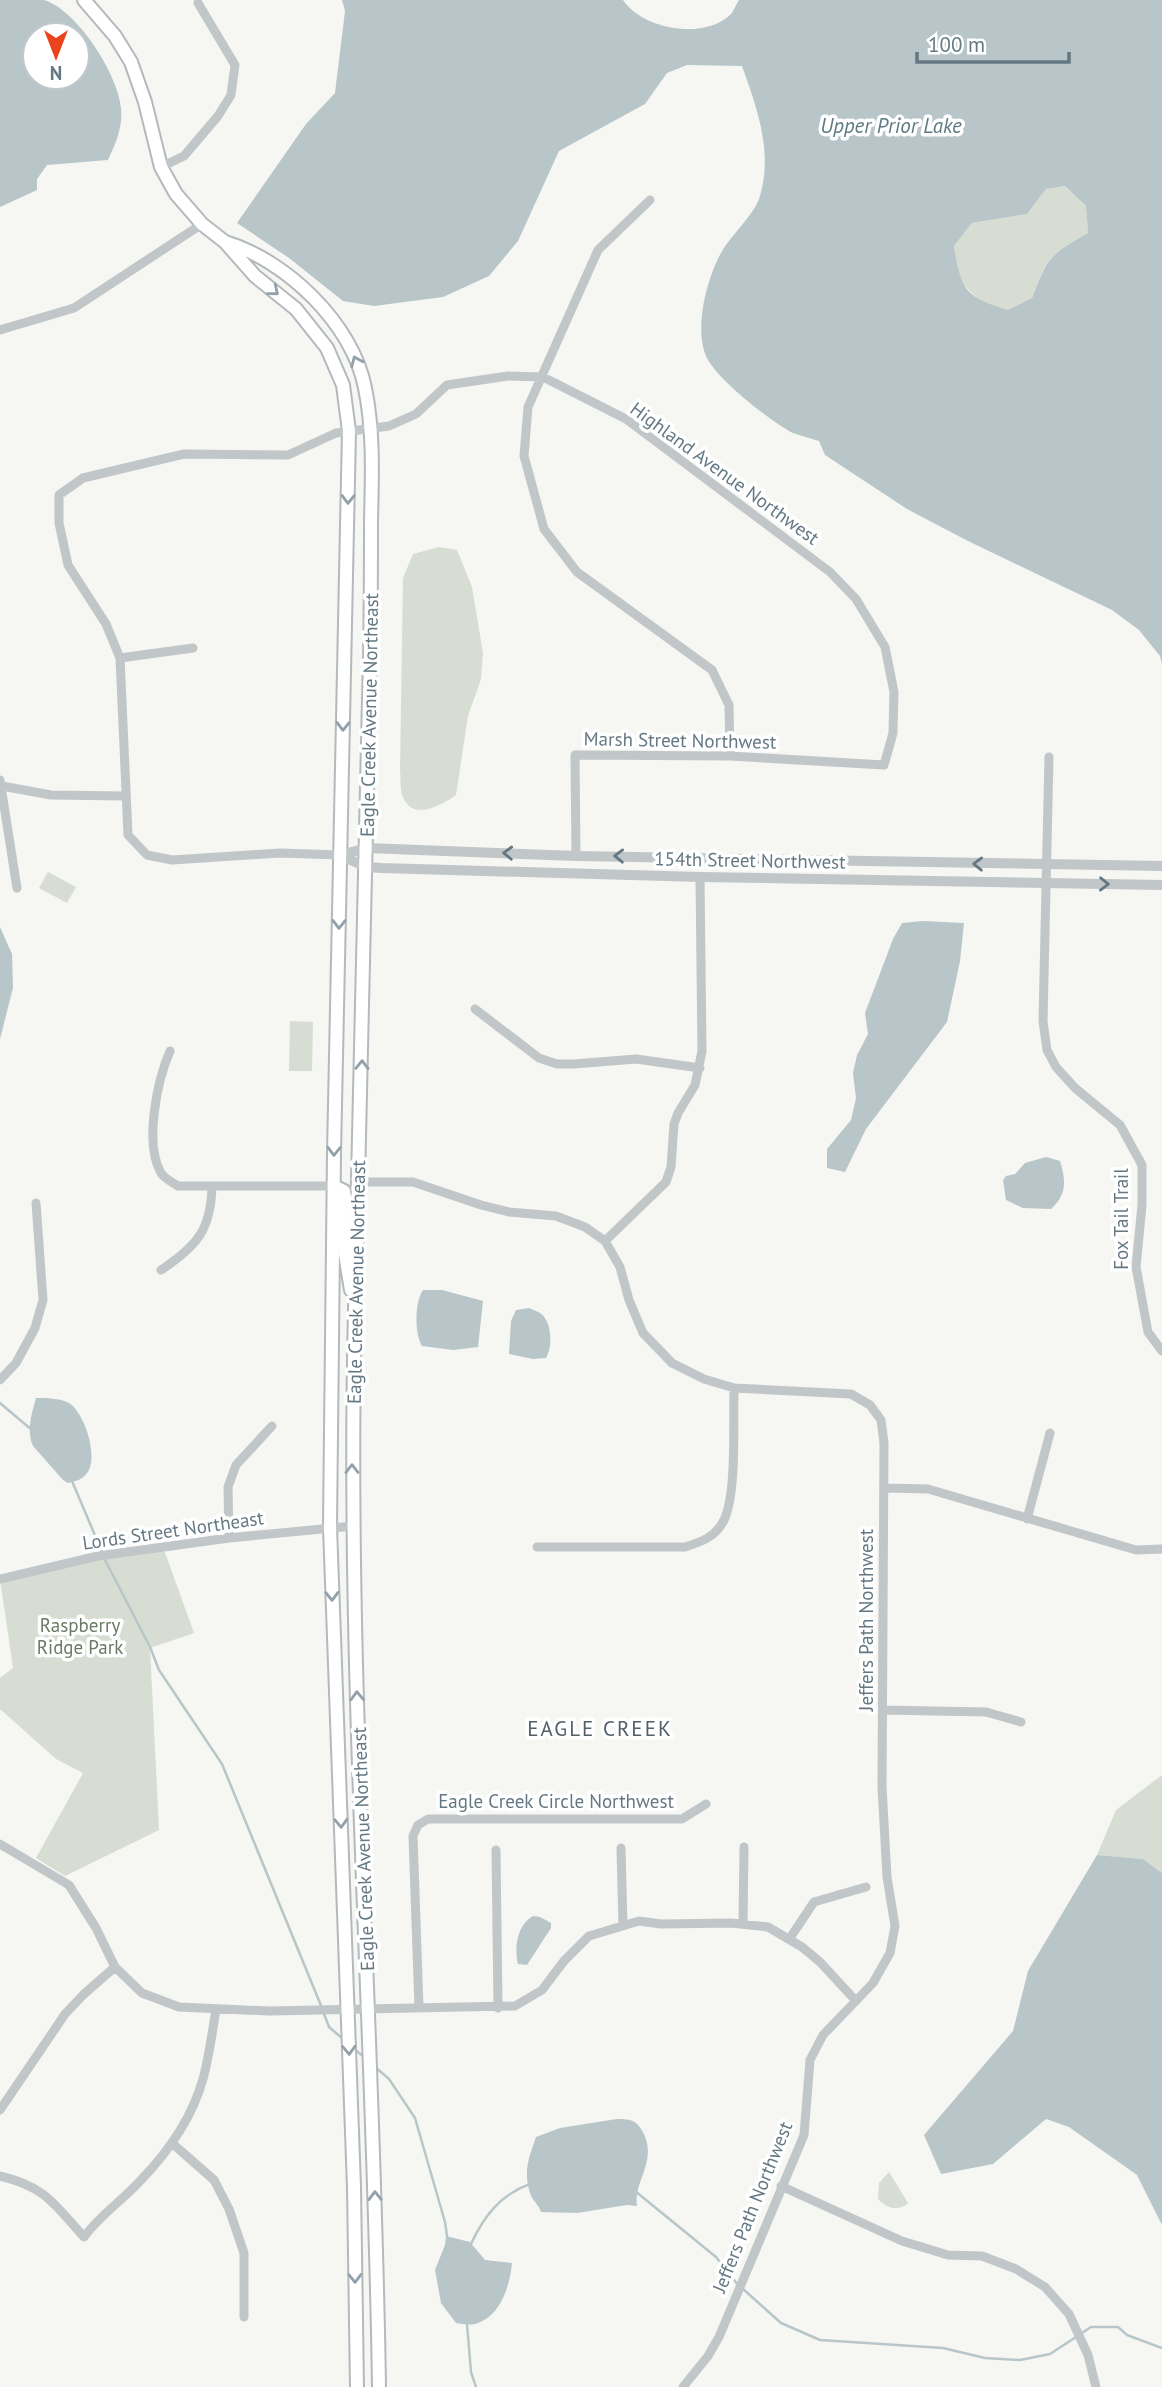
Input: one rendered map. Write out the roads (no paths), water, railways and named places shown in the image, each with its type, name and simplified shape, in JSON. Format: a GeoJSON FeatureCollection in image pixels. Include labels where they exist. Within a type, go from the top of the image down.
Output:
{"type":"FeatureCollection","features":[{"type":"Feature","properties":{"kind":"main road","name":"Eagle Creek Avenue Northeast"},"geometry":{"type":"LineString","coordinates":[[84,0],[115,36],[131,62],[145,102],[161,167],[176,194],[202,224],[225,243],[256,276],[296,309],[327,348],[360,429],[367,848],[355,1307],[353,1526],[379,2387]]}},
{"type":"Feature","properties":{"kind":"main road","name":"Eagle Creek Avenue Northeast"},"geometry":{"type":"LineString","coordinates":[[225,243],[248,249],[306,289],[330,314],[347,340],[365,382],[360,429],[340,855],[330,1527],[354,2187],[357,2387]]}},
{"type":"Feature","properties":{"kind":"main road"},"geometry":{"type":"LineString","coordinates":[[334,1186],[344,1191],[346,1269],[355,1307]]}},
{"type":"Feature","properties":{"kind":"street"},"geometry":{"type":"LineString","coordinates":[[161,167],[184,156],[218,116],[231,95],[235,65],[198,3]]}},
{"type":"Feature","properties":{"kind":"street"},"geometry":{"type":"LineString","coordinates":[[650,200],[598,250],[528,407],[524,456],[544,528],[577,572],[712,670],[729,705],[730,756]]}},
{"type":"Feature","properties":{"kind":"street"},"geometry":{"type":"LineString","coordinates":[[0,330],[74,309],[202,224]]}},
{"type":"Feature","properties":{"kind":"street","name":"Highland Avenue Northwest"},"geometry":{"type":"LineString","coordinates":[[120,658],[106,624],[68,565],[59,523],[60,495],[83,478],[184,454],[288,455],[315,441],[360,429],[389,426],[416,414],[447,385],[508,376],[542,377],[626,419],[830,572],[856,599],[885,647],[894,692],[893,733],[884,765]]}},
{"type":"Feature","properties":{"kind":"street"},"geometry":{"type":"LineString","coordinates":[[120,658],[193,648]]}},
{"type":"Feature","properties":{"kind":"street","name":"154th Street Northwest"},"geometry":{"type":"LineString","coordinates":[[120,658],[128,835],[147,855],[172,860],[280,853],[340,855],[367,848],[576,856],[1162,866]]}},
{"type":"Feature","properties":{"kind":"street","name":"Marsh Street Northwest"},"geometry":{"type":"LineString","coordinates":[[576,856],[575,755],[730,756],[884,765]]}},
{"type":"Feature","properties":{"kind":"street","name":"Fox Tail Trail"},"geometry":{"type":"LineString","coordinates":[[1049,757],[1043,1021],[1047,1050],[1065,1077],[1119,1125],[1142,1165],[1142,1205],[1136,1267],[1148,1332],[1162,1351]]}},
{"type":"Feature","properties":{"kind":"street"},"geometry":{"type":"LineString","coordinates":[[17,888],[1,783],[51,795],[125,796]]}},
{"type":"Feature","properties":{"kind":"street","name":"154th Street Northwest"},"geometry":{"type":"LineString","coordinates":[[340,855],[366,867],[700,877],[1162,885]]}},
{"type":"Feature","properties":{"kind":"street"},"geometry":{"type":"LineString","coordinates":[[359,1182],[414,1182],[509,1212],[556,1216],[585,1227],[605,1241],[666,1182],[671,1167],[674,1124],[695,1085],[700,1068],[700,877]]}},
{"type":"Feature","properties":{"kind":"street"},"geometry":{"type":"LineString","coordinates":[[475,1009],[539,1058],[557,1063],[636,1059],[700,1068]]}},
{"type":"Feature","properties":{"kind":"street"},"geometry":{"type":"LineString","coordinates":[[170,1051],[156,1090],[154,1114],[155,1160],[163,1176],[178,1186],[334,1186]]}},
{"type":"Feature","properties":{"kind":"street"},"geometry":{"type":"LineString","coordinates":[[161,1270],[181,1256],[206,1226],[212,1209],[212,1186]]}},
{"type":"Feature","properties":{"kind":"street"},"geometry":{"type":"LineString","coordinates":[[0,1380],[16,1363],[35,1328],[43,1300],[36,1203]]}},
{"type":"Feature","properties":{"kind":"street","name":"Jeffers Path Northwest"},"geometry":{"type":"LineString","coordinates":[[605,1241],[620,1267],[629,1300],[643,1333],[672,1363],[704,1379],[734,1388],[851,1394],[870,1405],[881,1420],[884,1443],[882,1787],[887,1877],[895,1926],[890,1953],[873,1983],[823,2035],[810,2060],[804,2136],[719,2337],[708,2356],[683,2387]]}},
{"type":"Feature","properties":{"kind":"street"},"geometry":{"type":"LineString","coordinates":[[537,1547],[685,1547],[708,1539],[724,1522],[731,1498],[734,1388]]}},
{"type":"Feature","properties":{"kind":"street"},"geometry":{"type":"LineString","coordinates":[[229,1538],[228,1487],[236,1465],[272,1426]]}},
{"type":"Feature","properties":{"kind":"street"},"geometry":{"type":"LineString","coordinates":[[1027,1519],[1050,1433]]}},
{"type":"Feature","properties":{"kind":"street"},"geometry":{"type":"LineString","coordinates":[[884,1488],[928,1489],[1136,1550],[1162,1549]]}},
{"type":"Feature","properties":{"kind":"street","name":"Lords Street Northeast"},"geometry":{"type":"LineString","coordinates":[[0,1579],[98,1556],[229,1538],[353,1526]]}},
{"type":"Feature","properties":{"kind":"street"},"geometry":{"type":"LineString","coordinates":[[883,1710],[986,1712],[1021,1723]]}},
{"type":"Feature","properties":{"kind":"street","name":"Eagle Creek Circle Northwest"},"geometry":{"type":"LineString","coordinates":[[419,2008],[413,1836],[418,1825],[428,1819],[682,1819],[706,1804]]}},
{"type":"Feature","properties":{"kind":"street"},"geometry":{"type":"LineString","coordinates":[[0,1844],[69,1885],[96,1928],[115,1968],[142,1993],[179,2007],[216,2010],[515,2006],[542,1990],[564,1961],[589,1936],[639,1921],[661,1924],[720,1922],[768,1927],[790,1938],[820,1962],[856,2001]]}},
{"type":"Feature","properties":{"kind":"street"},"geometry":{"type":"LineString","coordinates":[[743,1924],[744,1847]]}},
{"type":"Feature","properties":{"kind":"street"},"geometry":{"type":"LineString","coordinates":[[621,1848],[623,1926]]}},
{"type":"Feature","properties":{"kind":"street"},"geometry":{"type":"LineString","coordinates":[[496,1850],[498,2008]]}},
{"type":"Feature","properties":{"kind":"street"},"geometry":{"type":"LineString","coordinates":[[790,1938],[814,1902],[866,1887]]}},
{"type":"Feature","properties":{"kind":"street"},"geometry":{"type":"LineString","coordinates":[[0,2110],[65,2014],[115,1968]]}},
{"type":"Feature","properties":{"kind":"street"},"geometry":{"type":"LineString","coordinates":[[0,2176],[26,2183],[53,2201],[85,2238],[98,2218],[123,2200],[173,2144],[203,2080],[216,2010]]}},
{"type":"Feature","properties":{"kind":"street"},"geometry":{"type":"LineString","coordinates":[[173,2144],[214,2180],[229,2209],[244,2253],[244,2317]]}},
{"type":"Feature","properties":{"kind":"street"},"geometry":{"type":"LineString","coordinates":[[781,2186],[902,2241],[948,2255],[982,2256],[1016,2269],[1045,2287],[1069,2314],[1088,2355],[1096,2387]]}},
{"type":"Feature","properties":{"kind":"water"},"geometry":{"type":"Polygon","coordinates":[[[0,0],[44,0],[57,6],[74,21],[21,21],[21,91],[91,91],[91,41],[112,78],[121,108],[120,128],[108,160],[47,165],[37,179],[37,190],[0,207],[0,0]]]}},
{"type":"Feature","properties":{"kind":"water","name":"Upper Prior Lake"},"geometry":{"type":"Polygon","coordinates":[[[342,0],[623,0],[644,18],[674,28],[690,29],[719,22],[731,14],[739,0],[1162,0],[1162,664],[1160,656],[1139,630],[1112,610],[907,509],[825,455],[819,441],[793,433],[771,419],[745,399],[711,365],[706,356],[701,332],[707,289],[721,253],[757,203],[764,179],[762,130],[742,66],[687,65],[667,73],[645,104],[559,151],[518,241],[489,276],[443,297],[374,306],[343,301],[289,258],[237,223],[306,124],[335,93],[345,11],[342,0]],[[1065,186],[1046,189],[1027,214],[972,223],[954,246],[959,273],[967,290],[982,301],[1008,310],[1032,298],[1042,273],[1052,258],[1088,233],[1086,206],[1065,186]]]}},
{"type":"Feature","properties":{"kind":"water"},"geometry":{"type":"Polygon","coordinates":[[[902,923],[964,923],[960,961],[947,1022],[866,1129],[845,1172],[827,1168],[827,1149],[851,1120],[856,1098],[853,1073],[857,1055],[868,1034],[865,1013],[893,939],[902,923]]]}},
{"type":"Feature","properties":{"kind":"water"},"geometry":{"type":"Polygon","coordinates":[[[0,927],[12,954],[13,988],[0,1039],[0,927]]]}},
{"type":"Feature","properties":{"kind":"water"},"geometry":{"type":"Polygon","coordinates":[[[1046,1157],[1060,1161],[1064,1181],[1060,1198],[1051,1209],[1023,1208],[1006,1200],[1003,1180],[1006,1176],[1015,1174],[1025,1163],[1046,1157]]]}},
{"type":"Feature","properties":{"kind":"water"},"geometry":{"type":"Polygon","coordinates":[[[423,1290],[442,1290],[483,1301],[478,1347],[453,1350],[422,1346],[416,1317],[423,1290]]]}},
{"type":"Feature","properties":{"kind":"water"},"geometry":{"type":"Polygon","coordinates":[[[529,1308],[539,1312],[547,1322],[550,1341],[546,1358],[533,1359],[509,1354],[511,1321],[516,1310],[529,1308]]]}},
{"type":"Feature","properties":{"kind":"water"},"geometry":{"type":"Polygon","coordinates":[[[36,1398],[65,1401],[75,1408],[80,1416],[89,1436],[92,1457],[87,1473],[81,1479],[68,1483],[63,1480],[33,1446],[30,1428],[36,1398]]]}},
{"type":"Feature","properties":{"kind":"water"},"geometry":{"type":"Polygon","coordinates":[[[1097,1855],[1143,1859],[1162,1873],[1162,2225],[1137,2175],[1069,2127],[1046,2119],[993,2164],[941,2174],[924,2135],[1013,2031],[1028,1971],[1097,1855]]]}},
{"type":"Feature","properties":{"kind":"water"},"geometry":{"type":"Polygon","coordinates":[[[533,1916],[551,1923],[551,1928],[527,1965],[518,1964],[518,1937],[523,1925],[533,1916]]]}},
{"type":"Feature","properties":{"kind":"water"},"geometry":{"type":"Polygon","coordinates":[[[617,2119],[636,2123],[647,2144],[648,2154],[638,2189],[637,2206],[627,2205],[577,2213],[541,2212],[531,2196],[527,2178],[536,2137],[560,2128],[617,2119]]]}},
{"type":"Feature","properties":{"kind":"water"},"geometry":{"type":"Polygon","coordinates":[[[446,2236],[470,2242],[485,2260],[512,2263],[503,2298],[493,2313],[476,2324],[456,2323],[441,2303],[435,2270],[446,2236]]]}},
{"type":"Feature","properties":{"kind":"waterway"},"geometry":{"type":"LineString","coordinates":[[0,1403],[32,1430]]}},
{"type":"Feature","properties":{"kind":"waterway"},"geometry":{"type":"LineString","coordinates":[[72,1481],[102,1552]]}},
{"type":"Feature","properties":{"kind":"waterway"},"geometry":{"type":"LineString","coordinates":[[104,1558],[159,1670],[222,1764],[322,2008]]}},
{"type":"Feature","properties":{"kind":"waterway"},"geometry":{"type":"LineString","coordinates":[[324,2014],[329,2027],[343,2039]]}},
{"type":"Feature","properties":{"kind":"waterway"},"geometry":{"type":"LineString","coordinates":[[353,2048],[364,2057]]}},
{"type":"Feature","properties":{"kind":"waterway"},"geometry":{"type":"LineString","coordinates":[[374,2066],[389,2079],[415,2118],[447,2236]]}},
{"type":"Feature","properties":{"kind":"waterway"},"geometry":{"type":"LineString","coordinates":[[471,2244],[481,2224],[494,2208],[510,2194],[530,2184]]}},
{"type":"Feature","properties":{"kind":"waterway"},"geometry":{"type":"LineString","coordinates":[[635,2191],[716,2257],[738,2285]]}},
{"type":"Feature","properties":{"kind":"waterway"},"geometry":{"type":"LineString","coordinates":[[743,2289],[781,2323],[820,2340],[943,2348],[985,2358],[1020,2360],[1050,2354],[1076,2337]]}},
{"type":"Feature","properties":{"kind":"waterway"},"geometry":{"type":"LineString","coordinates":[[467,2324],[471,2372],[476,2387]]}},
{"type":"Feature","properties":{"kind":"waterway"},"geometry":{"type":"LineString","coordinates":[[1082,2333],[1091,2327],[1118,2327],[1127,2335],[1162,2348]]}},
{"type":"Feature","properties":{"kind":"district","name":"EAGLE CREEK"},"geometry":{"type":"Point","coordinates":[600,1729]}},
{"type":"Feature","properties":{"kind":"park label","name":"Raspberry Ridge Park"},"geometry":{"type":"Point","coordinates":[80,1636]}}]}
